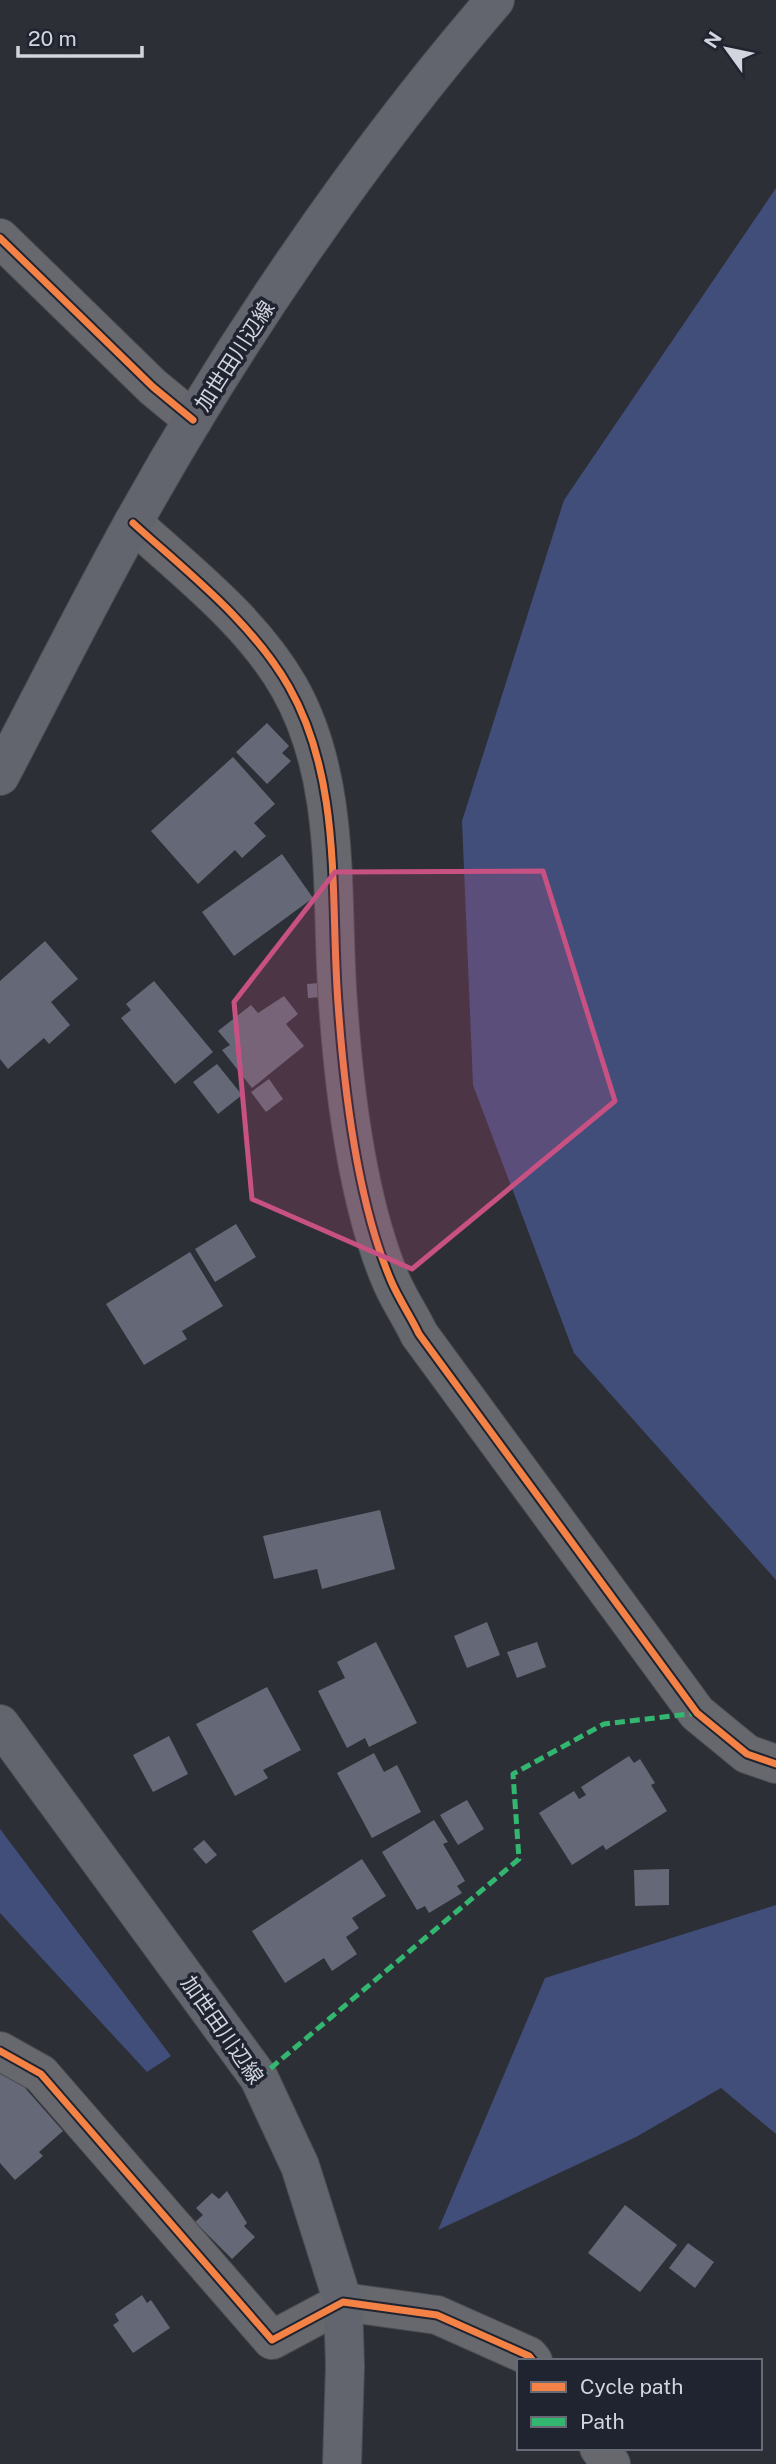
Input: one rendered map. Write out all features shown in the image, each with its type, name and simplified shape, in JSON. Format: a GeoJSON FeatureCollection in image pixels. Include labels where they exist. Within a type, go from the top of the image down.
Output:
{"type":"FeatureCollection","features":[{"type":"Feature","properties":{"kind":"main road","name":"加世田川辺線"},"geometry":{"type":"LineString","coordinates":[[0,776],[133,523],[193,420],[327,216],[495,0]]}},
{"type":"Feature","properties":{"kind":"main road","name":"加世田川辺線"},"geometry":{"type":"LineString","coordinates":[[0,1724],[259,2078],[300,2166],[343,2302],[345,2366],[342,2464]]}},
{"type":"Feature","properties":{"kind":"street"},"geometry":{"type":"LineString","coordinates":[[0,238],[153,387],[193,420]]}},
{"type":"Feature","properties":{"kind":"street"},"geometry":{"type":"LineString","coordinates":[[133,523],[241,622],[289,687],[320,759],[331,840],[338,1006],[347,1093],[372,1223],[397,1293],[419,1335],[696,1713],[747,1754],[776,1764]]}},
{"type":"Feature","properties":{"kind":"street"},"geometry":{"type":"LineString","coordinates":[[0,2052],[41,2074],[272,2340],[343,2302],[437,2315],[531,2359]]}},
{"type":"Feature","properties":{"kind":"highlighted area"},"geometry":{"type":"Polygon","coordinates":[[[543,871],[615,1101],[412,1269],[252,1199],[234,1002],[335,872],[543,871]]]}},
{"type":"Feature","properties":{"kind":"shaded area"},"geometry":{"type":"Polygon","coordinates":[[[776,188],[776,1580],[574,1353],[473,1085],[462,821],[564,500],[776,188]]]}},
{"type":"Feature","properties":{"kind":"shaded area"},"geometry":{"type":"Polygon","coordinates":[[[0,1829],[171,2056],[147,2072],[0,1913],[0,1829]]]}},
{"type":"Feature","properties":{"kind":"shaded area"},"geometry":{"type":"Polygon","coordinates":[[[776,1905],[776,2134],[721,2088],[636,2137],[438,2230],[545,1978],[776,1905]]]}},
{"type":"Feature","properties":{"kind":"building"},"geometry":{"type":"Polygon","coordinates":[[[267,723],[289,746],[282,753],[291,761],[267,784],[236,752],[267,723]]]}},
{"type":"Feature","properties":{"kind":"building"},"geometry":{"type":"Polygon","coordinates":[[[233,757],[275,804],[254,823],[266,836],[242,858],[235,850],[198,884],[151,831],[233,757]]]}},
{"type":"Feature","properties":{"kind":"building"},"geometry":{"type":"Polygon","coordinates":[[[282,854],[313,898],[234,956],[202,912],[282,854]]]}},
{"type":"Feature","properties":{"kind":"building"},"geometry":{"type":"Polygon","coordinates":[[[45,941],[78,979],[51,1002],[70,1025],[49,1044],[44,1038],[8,1069],[0,1059],[0,981],[45,941]]]}},
{"type":"Feature","properties":{"kind":"building"},"geometry":{"type":"Polygon","coordinates":[[[154,981],[213,1052],[175,1084],[121,1018],[131,1010],[126,1004],[154,981]]]}},
{"type":"Feature","properties":{"kind":"building"},"geometry":{"type":"Polygon","coordinates":[[[318,983],[320,997],[308,998],[307,984],[318,983]]]}},
{"type":"Feature","properties":{"kind":"building"},"geometry":{"type":"Polygon","coordinates":[[[284,996],[298,1014],[286,1024],[304,1046],[252,1088],[222,1050],[230,1045],[218,1031],[251,1005],[258,1013],[284,996]]]}},
{"type":"Feature","properties":{"kind":"building"},"geometry":{"type":"Polygon","coordinates":[[[217,1064],[242,1095],[218,1114],[193,1082],[217,1064]]]}},
{"type":"Feature","properties":{"kind":"building"},"geometry":{"type":"Polygon","coordinates":[[[269,1079],[283,1099],[266,1112],[251,1092],[269,1079]]]}},
{"type":"Feature","properties":{"kind":"building"},"geometry":{"type":"Polygon","coordinates":[[[236,1224],[256,1257],[215,1282],[195,1249],[236,1224]]]}},
{"type":"Feature","properties":{"kind":"building"},"geometry":{"type":"Polygon","coordinates":[[[190,1252],[223,1306],[182,1331],[187,1339],[144,1365],[106,1304],[190,1252]]]}},
{"type":"Feature","properties":{"kind":"building"},"geometry":{"type":"Polygon","coordinates":[[[380,1510],[395,1569],[322,1589],[317,1569],[274,1579],[263,1536],[380,1510]]]}},
{"type":"Feature","properties":{"kind":"building"},"geometry":{"type":"Polygon","coordinates":[[[487,1622],[500,1655],[467,1668],[454,1636],[487,1622]]]}},
{"type":"Feature","properties":{"kind":"building"},"geometry":{"type":"Polygon","coordinates":[[[376,1642],[417,1723],[369,1747],[365,1738],[347,1748],[318,1691],[345,1678],[337,1662],[376,1642]]]}},
{"type":"Feature","properties":{"kind":"building"},"geometry":{"type":"Polygon","coordinates":[[[537,1642],[546,1667],[517,1678],[507,1652],[537,1642]]]}},
{"type":"Feature","properties":{"kind":"building"},"geometry":{"type":"Polygon","coordinates":[[[267,1687],[301,1750],[263,1770],[268,1778],[235,1796],[196,1724],[267,1687]]]}},
{"type":"Feature","properties":{"kind":"building"},"geometry":{"type":"Polygon","coordinates":[[[169,1736],[188,1774],[153,1792],[133,1755],[169,1736]]]}},
{"type":"Feature","properties":{"kind":"building"},"geometry":{"type":"Polygon","coordinates":[[[374,1753],[384,1772],[397,1765],[421,1812],[372,1838],[337,1773],[374,1753]]]}},
{"type":"Feature","properties":{"kind":"building"},"geometry":{"type":"Polygon","coordinates":[[[629,1756],[634,1763],[640,1759],[655,1783],[651,1785],[667,1811],[606,1850],[603,1845],[572,1865],[539,1813],[574,1791],[579,1799],[586,1795],[581,1787],[629,1756]]]}},
{"type":"Feature","properties":{"kind":"building"},"geometry":{"type":"Polygon","coordinates":[[[467,1800],[484,1829],[458,1845],[440,1815],[467,1800]]]}},
{"type":"Feature","properties":{"kind":"building"},"geometry":{"type":"Polygon","coordinates":[[[434,1820],[448,1842],[443,1844],[465,1881],[457,1886],[462,1893],[429,1913],[425,1906],[417,1910],[382,1852],[434,1820]]]}},
{"type":"Feature","properties":{"kind":"building"},"geometry":{"type":"Polygon","coordinates":[[[204,1840],[217,1855],[206,1864],[193,1849],[204,1840]]]}},
{"type":"Feature","properties":{"kind":"building"},"geometry":{"type":"Polygon","coordinates":[[[362,1859],[386,1896],[352,1918],[359,1928],[346,1937],[357,1954],[332,1971],[324,1958],[285,1983],[252,1931],[362,1859]]]}},
{"type":"Feature","properties":{"kind":"building"},"geometry":{"type":"Polygon","coordinates":[[[669,1869],[669,1905],[635,1906],[634,1870],[669,1869]]]}},
{"type":"Feature","properties":{"kind":"building"},"geometry":{"type":"Polygon","coordinates":[[[0,2065],[11,2072],[63,2131],[39,2152],[43,2156],[15,2180],[0,2163],[0,2065]]]}},
{"type":"Feature","properties":{"kind":"building"},"geometry":{"type":"Polygon","coordinates":[[[227,2191],[247,2223],[244,2226],[255,2237],[232,2259],[195,2222],[203,2215],[196,2208],[212,2193],[219,2199],[227,2191]]]}},
{"type":"Feature","properties":{"kind":"building"},"geometry":{"type":"Polygon","coordinates":[[[625,2205],[677,2245],[640,2292],[588,2253],[625,2205]]]}},
{"type":"Feature","properties":{"kind":"building"},"geometry":{"type":"Polygon","coordinates":[[[688,2243],[714,2262],[695,2288],[669,2268],[688,2243]]]}},
{"type":"Feature","properties":{"kind":"building"},"geometry":{"type":"Polygon","coordinates":[[[142,2295],[147,2303],[151,2300],[170,2328],[133,2353],[113,2325],[119,2321],[115,2314],[142,2295]]]}},
{"type":"Feature","properties":{"kind":"marked path"},"geometry":{"type":"LineString","coordinates":[[259,2078],[519,1859],[513,1774],[604,1724],[697,1713]]}},
{"type":"Feature","properties":{"kind":"cycle path"},"geometry":{"type":"LineString","coordinates":[[0,238],[153,387],[193,420]]}},
{"type":"Feature","properties":{"kind":"cycle path"},"geometry":{"type":"LineString","coordinates":[[133,523],[218,599],[257,641],[289,687],[306,724],[318,762],[331,841],[338,1003],[354,1146],[370,1218],[398,1296],[419,1334],[697,1713],[747,1754],[776,1764]]}},
{"type":"Feature","properties":{"kind":"cycle path"},"geometry":{"type":"LineString","coordinates":[[0,2051],[41,2074],[272,2340],[343,2302],[437,2315],[531,2359]]}}]}
